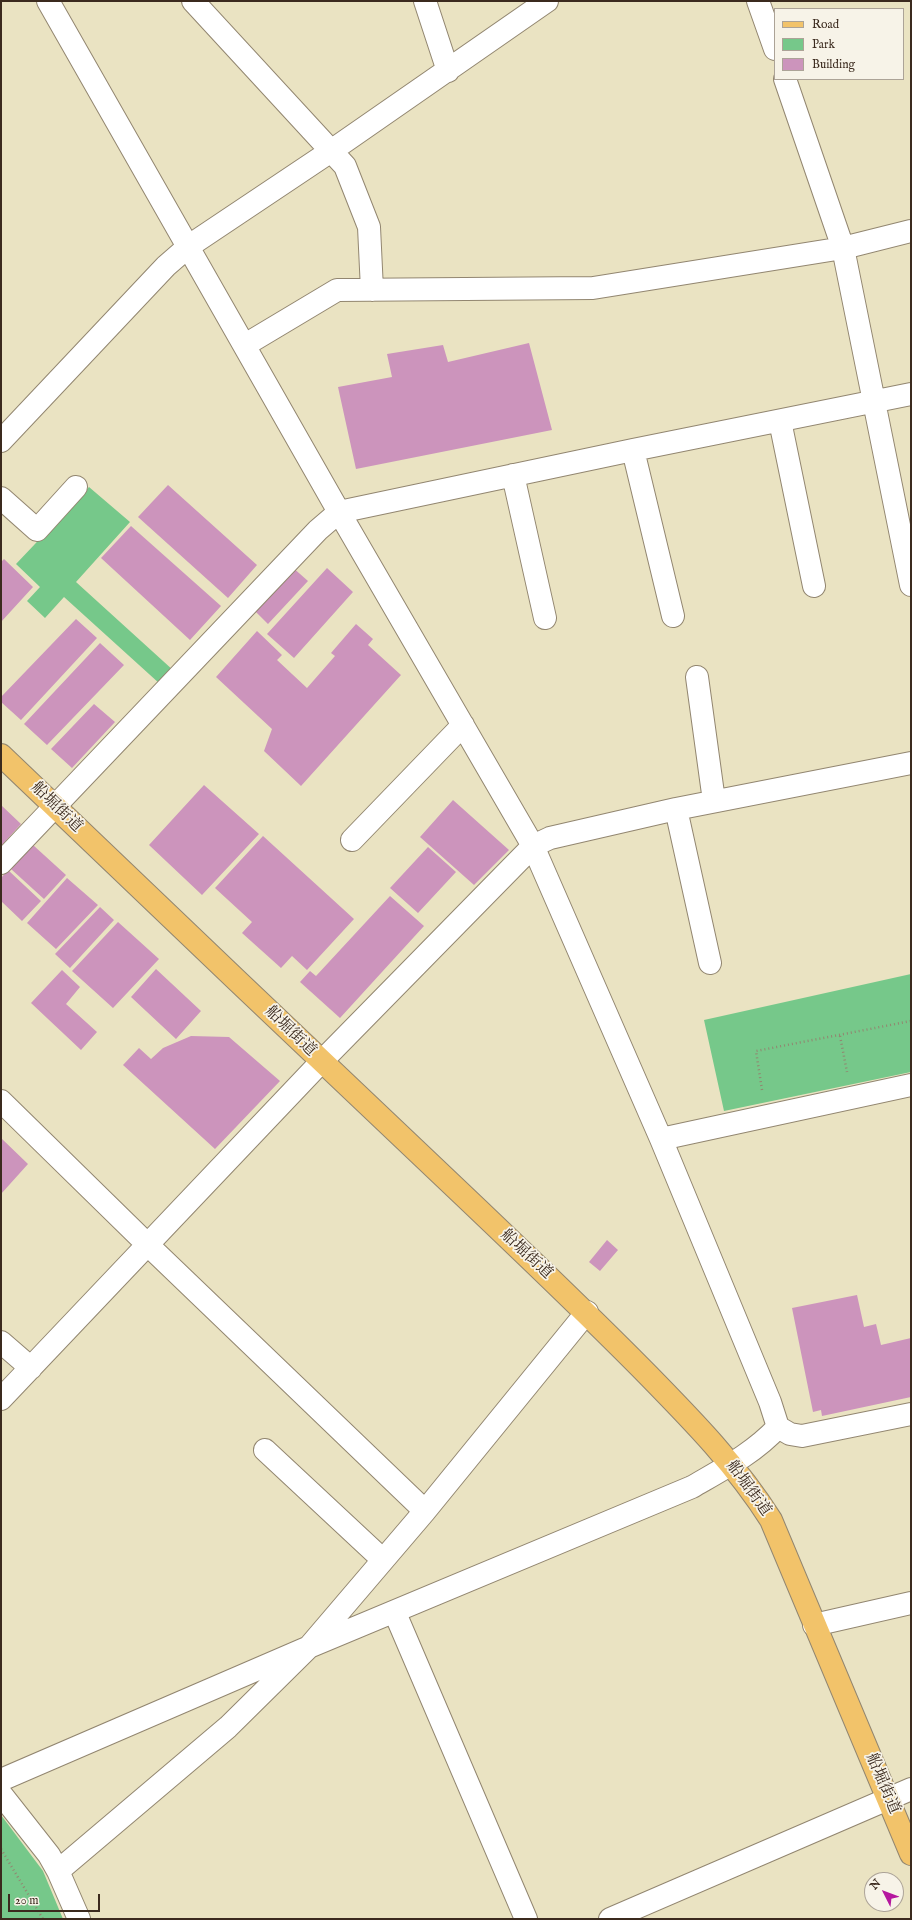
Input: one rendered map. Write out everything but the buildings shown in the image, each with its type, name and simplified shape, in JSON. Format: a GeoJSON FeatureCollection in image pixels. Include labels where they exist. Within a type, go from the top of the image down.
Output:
{"type":"FeatureCollection","features":[{"type":"Feature","properties":{"kind":"main road","name":"船堀街道"},"geometry":{"type":"LineString","coordinates":[[1,755],[321,1062],[587,1312],[697,1425],[732,1464],[755,1494],[771,1520],[911,1854]]}},
{"type":"Feature","properties":{"kind":"street"},"geometry":{"type":"LineString","coordinates":[[48,1],[189,246],[339,512],[533,846],[661,1139],[770,1402],[778,1427],[790,1434],[802,1436],[911,1414]]}},
{"type":"Feature","properties":{"kind":"street"},"geometry":{"type":"LineString","coordinates":[[192,1],[345,166],[369,227],[372,290]]}},
{"type":"Feature","properties":{"kind":"street"},"geometry":{"type":"LineString","coordinates":[[425,1],[448,70]]}},
{"type":"Feature","properties":{"kind":"street"},"geometry":{"type":"LineString","coordinates":[[1,441],[166,266],[189,246],[331,151],[547,1]]}},
{"type":"Feature","properties":{"kind":"street"},"geometry":{"type":"LineString","coordinates":[[758,1],[774,46]]}},
{"type":"Feature","properties":{"kind":"street"},"geometry":{"type":"LineString","coordinates":[[785,80],[843,248],[911,586]]}},
{"type":"Feature","properties":{"kind":"street"},"geometry":{"type":"LineString","coordinates":[[245,345],[337,290],[593,288],[843,248],[911,231]]}},
{"type":"Feature","properties":{"kind":"street"},"geometry":{"type":"LineString","coordinates":[[1,863],[318,530],[339,512],[633,450],[911,394]]}},
{"type":"Feature","properties":{"kind":"street"},"geometry":{"type":"LineString","coordinates":[[780,421],[814,586]]}},
{"type":"Feature","properties":{"kind":"street"},"geometry":{"type":"LineString","coordinates":[[633,450],[674,616]]}},
{"type":"Feature","properties":{"kind":"street"},"geometry":{"type":"LineString","coordinates":[[513,475],[545,618]]}},
{"type":"Feature","properties":{"kind":"street"},"geometry":{"type":"LineString","coordinates":[[1,498],[37,530],[76,487]]}},
{"type":"Feature","properties":{"kind":"street"},"geometry":{"type":"LineString","coordinates":[[697,677],[714,801]]}},
{"type":"Feature","properties":{"kind":"street"},"geometry":{"type":"LineString","coordinates":[[352,840],[463,725]]}},
{"type":"Feature","properties":{"kind":"street"},"geometry":{"type":"LineString","coordinates":[[1,1399],[149,1246],[321,1062],[533,846],[550,838],[676,808],[911,763]]}},
{"type":"Feature","properties":{"kind":"street"},"geometry":{"type":"LineString","coordinates":[[676,808],[710,963]]}},
{"type":"Feature","properties":{"kind":"street"},"geometry":{"type":"LineString","coordinates":[[661,1139],[911,1085]]}},
{"type":"Feature","properties":{"kind":"street"},"geometry":{"type":"LineString","coordinates":[[1,1100],[149,1246],[425,1511]]}},
{"type":"Feature","properties":{"kind":"street"},"geometry":{"type":"LineString","coordinates":[[58,1871],[228,1727],[309,1647],[425,1511],[587,1312]]}},
{"type":"Feature","properties":{"kind":"street"},"geometry":{"type":"LineString","coordinates":[[1,1342],[31,1368]]}},
{"type":"Feature","properties":{"kind":"street"},"geometry":{"type":"LineString","coordinates":[[1,1780],[309,1647],[395,1613],[692,1486],[732,1464],[765,1441],[778,1427]]}},
{"type":"Feature","properties":{"kind":"street"},"geometry":{"type":"LineString","coordinates":[[265,1450],[383,1560]]}},
{"type":"Feature","properties":{"kind":"street"},"geometry":{"type":"LineString","coordinates":[[814,1625],[911,1603]]}},
{"type":"Feature","properties":{"kind":"street"},"geometry":{"type":"LineString","coordinates":[[395,1613],[526,1919]]}},
{"type":"Feature","properties":{"kind":"street"},"geometry":{"type":"LineString","coordinates":[[610,1919],[911,1789]]}},
{"type":"Feature","properties":{"kind":"street"},"geometry":{"type":"LineString","coordinates":[[1,1794],[49,1855],[58,1871],[79,1919]]}},
{"type":"Feature","properties":{"kind":"path"},"geometry":{"type":"LineString","coordinates":[[767,1117],[756,1051],[911,1022]]}},
{"type":"Feature","properties":{"kind":"path"},"geometry":{"type":"LineString","coordinates":[[840,1035],[851,1098]]}},
{"type":"Feature","properties":{"kind":"path"},"geometry":{"type":"LineString","coordinates":[[1,1849],[43,1919]]}},
{"type":"Feature","properties":{"kind":"green space"},"geometry":{"type":"Polygon","coordinates":[[[89,487],[130,522],[76,582],[174,671],[160,684],[64,597],[45,618],[27,601],[40,587],[16,564],[89,487]]]}},
{"type":"Feature","properties":{"kind":"green space"},"geometry":{"type":"Polygon","coordinates":[[[911,974],[911,1072],[724,1111],[704,1020],[911,974]]]}},
{"type":"Feature","properties":{"kind":"green space"},"geometry":{"type":"Polygon","coordinates":[[[1,1815],[43,1871],[63,1919],[1,1919],[1,1815]]]}}]}
